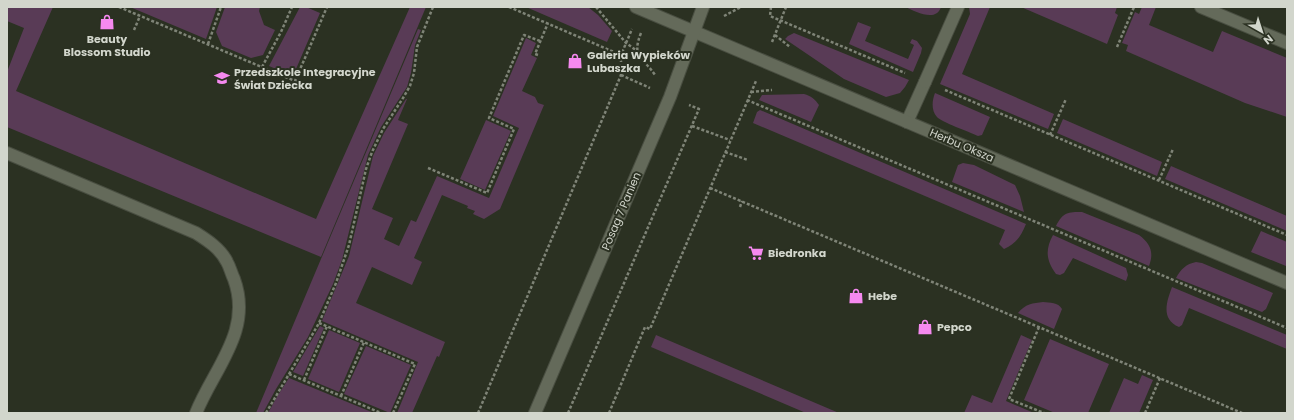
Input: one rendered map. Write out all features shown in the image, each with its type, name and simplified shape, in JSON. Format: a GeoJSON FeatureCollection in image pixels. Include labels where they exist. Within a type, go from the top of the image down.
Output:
{"type":"FeatureCollection","features":[{"type":"Feature","properties":{"kind":"street","name":"Herbu Oksza"},"geometry":{"type":"LineString","coordinates":[[636,7],[1287,283]]}},
{"type":"Feature","properties":{"kind":"street","name":"Posag 7 Panien"},"geometry":{"type":"LineString","coordinates":[[535,413],[670,96],[702,7]]}},
{"type":"Feature","properties":{"kind":"street"},"geometry":{"type":"LineString","coordinates":[[907,122],[958,7]]}},
{"type":"Feature","properties":{"kind":"street"},"geometry":{"type":"LineString","coordinates":[[1201,7],[1287,43]]}},
{"type":"Feature","properties":{"kind":"street"},"geometry":{"type":"LineString","coordinates":[[7,153],[196,233],[212,243],[227,260],[236,286],[240,308],[238,326],[227,354],[196,413]]}},
{"type":"Feature","properties":{"kind":"path"},"geometry":{"type":"LineString","coordinates":[[119,7],[314,89]]}},
{"type":"Feature","properties":{"kind":"path"},"geometry":{"type":"LineString","coordinates":[[208,44],[221,7]]}},
{"type":"Feature","properties":{"kind":"path"},"geometry":{"type":"LineString","coordinates":[[262,67],[281,32],[292,7]]}},
{"type":"Feature","properties":{"kind":"path"},"geometry":{"type":"LineString","coordinates":[[295,81],[326,7]]}},
{"type":"Feature","properties":{"kind":"path"},"geometry":{"type":"LineString","coordinates":[[266,413],[319,323],[336,283],[356,220],[366,169],[372,152],[383,128],[410,86],[414,73],[417,47],[434,7]]}},
{"type":"Feature","properties":{"kind":"path"},"geometry":{"type":"LineString","coordinates":[[509,7],[621,55]]}},
{"type":"Feature","properties":{"kind":"path"},"geometry":{"type":"LineString","coordinates":[[596,7],[626,43],[637,51],[639,56],[652,70]]}},
{"type":"Feature","properties":{"kind":"path"},"geometry":{"type":"LineString","coordinates":[[733,12],[741,7]]}},
{"type":"Feature","properties":{"kind":"path"},"geometry":{"type":"LineString","coordinates":[[771,7],[770,16],[781,21],[1287,235]]}},
{"type":"Feature","properties":{"kind":"path"},"geometry":{"type":"LineString","coordinates":[[770,46],[786,7]]}},
{"type":"Feature","properties":{"kind":"path"},"geometry":{"type":"LineString","coordinates":[[1118,47],[1134,7]]}},
{"type":"Feature","properties":{"kind":"path"},"geometry":{"type":"LineString","coordinates":[[134,30],[140,16]]}},
{"type":"Feature","properties":{"kind":"path"},"geometry":{"type":"LineString","coordinates":[[538,55],[535,54],[548,23]]}},
{"type":"Feature","properties":{"kind":"path"},"geometry":{"type":"LineString","coordinates":[[478,413],[621,75],[621,55],[633,26]]}},
{"type":"Feature","properties":{"kind":"path"},"geometry":{"type":"LineString","coordinates":[[428,168],[487,193],[514,129],[489,118],[524,35],[540,41]]}},
{"type":"Feature","properties":{"kind":"path"},"geometry":{"type":"LineString","coordinates":[[637,51],[640,35]]}},
{"type":"Feature","properties":{"kind":"path"},"geometry":{"type":"LineString","coordinates":[[621,75],[650,88]]}},
{"type":"Feature","properties":{"kind":"path"},"geometry":{"type":"LineString","coordinates":[[609,413],[645,327],[650,329],[758,75]]}},
{"type":"Feature","properties":{"kind":"path"},"geometry":{"type":"LineString","coordinates":[[747,100],[1287,328]]}},
{"type":"Feature","properties":{"kind":"path"},"geometry":{"type":"LineString","coordinates":[[1050,135],[1066,100]]}},
{"type":"Feature","properties":{"kind":"path"},"geometry":{"type":"LineString","coordinates":[[568,413],[700,110],[691,106]]}},
{"type":"Feature","properties":{"kind":"path"},"geometry":{"type":"LineString","coordinates":[[692,126],[730,140]]}},
{"type":"Feature","properties":{"kind":"path"},"geometry":{"type":"LineString","coordinates":[[1159,180],[1173,149]]}},
{"type":"Feature","properties":{"kind":"path"},"geometry":{"type":"LineString","coordinates":[[725,152],[748,160]]}},
{"type":"Feature","properties":{"kind":"path"},"geometry":{"type":"LineString","coordinates":[[710,188],[1242,413]]}},
{"type":"Feature","properties":{"kind":"path"},"geometry":{"type":"LineString","coordinates":[[740,207],[742,202]]}},
{"type":"Feature","properties":{"kind":"path"},"geometry":{"type":"LineString","coordinates":[[319,323],[415,364],[393,413]]}},
{"type":"Feature","properties":{"kind":"path"},"geometry":{"type":"LineString","coordinates":[[304,380],[327,326]]}},
{"type":"Feature","properties":{"kind":"path"},"geometry":{"type":"LineString","coordinates":[[1039,327],[1009,399],[1044,413]]}},
{"type":"Feature","properties":{"kind":"path"},"geometry":{"type":"LineString","coordinates":[[341,396],[364,342]]}},
{"type":"Feature","properties":{"kind":"path"},"geometry":{"type":"LineString","coordinates":[[289,374],[381,413]]}},
{"type":"Feature","properties":{"kind":"path"},"geometry":{"type":"LineString","coordinates":[[1145,413],[1160,378]]}},
{"type":"Feature","properties":{"kind":"shaded area"},"geometry":{"type":"Polygon","coordinates":[[[7,7],[53,7],[16,91],[316,219],[410,7],[426,7],[321,257],[7,127],[7,72],[24,28],[7,21],[7,7]]]}},
{"type":"Feature","properties":{"kind":"shaded area"},"geometry":{"type":"Polygon","coordinates":[[[130,7],[217,7],[206,39],[130,7]]]}},
{"type":"Feature","properties":{"kind":"shaded area"},"geometry":{"type":"Polygon","coordinates":[[[225,7],[260,7],[259,11],[264,25],[275,30],[263,55],[251,58],[222,46],[216,32],[225,7]]]}},
{"type":"Feature","properties":{"kind":"shaded area"},"geometry":{"type":"Polygon","coordinates":[[[300,7],[306,7],[320,13],[293,76],[269,66],[300,7]]]}},
{"type":"Feature","properties":{"kind":"shaded area"},"geometry":{"type":"Polygon","coordinates":[[[526,7],[588,7],[598,15],[612,31],[607,42],[526,7]]]}},
{"type":"Feature","properties":{"kind":"shaded area"},"geometry":{"type":"Polygon","coordinates":[[[905,7],[941,7],[938,12],[930,15],[919,13],[905,7]]]}},
{"type":"Feature","properties":{"kind":"shaded area"},"geometry":{"type":"Polygon","coordinates":[[[969,7],[990,7],[962,74],[1054,114],[1048,129],[940,84],[970,14],[969,7]]]}},
{"type":"Feature","properties":{"kind":"shaded area"},"geometry":{"type":"Polygon","coordinates":[[[1021,7],[1117,7],[1115,13],[1118,15],[1107,44],[1021,7]]]}},
{"type":"Feature","properties":{"kind":"shaded area"},"geometry":{"type":"Polygon","coordinates":[[[1142,7],[1156,7],[1149,25],[1213,52],[1222,31],[1287,58],[1287,117],[1245,103],[1126,51],[1128,45],[1122,43],[1135,12],[1139,14],[1142,7]]]}},
{"type":"Feature","properties":{"kind":"shaded area"},"geometry":{"type":"Polygon","coordinates":[[[858,22],[871,27],[865,41],[908,59],[914,45],[910,43],[912,39],[917,41],[922,48],[913,72],[849,44],[858,22]]]}},
{"type":"Feature","properties":{"kind":"shaded area"},"geometry":{"type":"Polygon","coordinates":[[[418,29],[421,30],[415,45],[411,73],[407,87],[381,127],[368,155],[342,260],[333,284],[308,337],[263,413],[256,413],[418,29]]]}},
{"type":"Feature","properties":{"kind":"shaded area"},"geometry":{"type":"Polygon","coordinates":[[[794,33],[909,80],[900,93],[886,97],[844,79],[785,39],[794,33]]]}},
{"type":"Feature","properties":{"kind":"shaded area"},"geometry":{"type":"Polygon","coordinates":[[[526,38],[536,43],[531,55],[537,58],[522,91],[535,97],[538,103],[544,105],[500,209],[484,219],[473,214],[475,211],[467,208],[468,206],[442,195],[414,258],[422,262],[412,285],[372,267],[356,303],[445,342],[439,357],[437,356],[412,413],[397,413],[418,362],[322,321],[349,256],[373,156],[384,133],[407,99],[398,120],[408,124],[372,209],[393,218],[384,239],[399,246],[411,220],[416,222],[437,176],[489,198],[519,128],[493,116],[526,38]]]}},
{"type":"Feature","properties":{"kind":"shaded area"},"geometry":{"type":"Polygon","coordinates":[[[935,93],[990,117],[982,135],[978,136],[937,117],[933,105],[935,93]]]}},
{"type":"Feature","properties":{"kind":"shaded area"},"geometry":{"type":"Polygon","coordinates":[[[804,94],[813,98],[819,105],[811,122],[759,100],[762,95],[804,94]]]}},
{"type":"Feature","properties":{"kind":"shaded area"},"geometry":{"type":"Polygon","coordinates":[[[760,110],[1026,224],[1015,242],[1004,249],[999,244],[1005,230],[753,123],[757,112],[760,110]]]}},
{"type":"Feature","properties":{"kind":"shaded area"},"geometry":{"type":"Polygon","coordinates":[[[1063,119],[1162,162],[1157,176],[1057,133],[1063,119]]]}},
{"type":"Feature","properties":{"kind":"shaded area"},"geometry":{"type":"Polygon","coordinates":[[[486,120],[511,131],[485,190],[460,179],[486,120]]]}},
{"type":"Feature","properties":{"kind":"shaded area"},"geometry":{"type":"Polygon","coordinates":[[[963,163],[974,165],[1015,185],[1020,196],[1024,212],[952,182],[958,165],[963,163]]]}},
{"type":"Feature","properties":{"kind":"shaded area"},"geometry":{"type":"Polygon","coordinates":[[[1171,166],[1287,216],[1287,231],[1165,179],[1171,166]]]}},
{"type":"Feature","properties":{"kind":"shaded area"},"geometry":{"type":"Polygon","coordinates":[[[1073,212],[1082,212],[1143,238],[1149,245],[1151,253],[1149,266],[1056,226],[1064,215],[1073,212]]]}},
{"type":"Feature","properties":{"kind":"shaded area"},"geometry":{"type":"Polygon","coordinates":[[[1261,231],[1287,242],[1286,266],[1251,252],[1261,231]]]}},
{"type":"Feature","properties":{"kind":"shaded area"},"geometry":{"type":"Polygon","coordinates":[[[1053,235],[1126,268],[1128,275],[1126,281],[1073,258],[1064,273],[1060,275],[1056,274],[1050,264],[1048,255],[1050,240],[1053,235]]]}},
{"type":"Feature","properties":{"kind":"shaded area"},"geometry":{"type":"Polygon","coordinates":[[[1196,262],[1202,263],[1273,293],[1266,309],[1262,312],[1176,278],[1184,267],[1196,262]]]}},
{"type":"Feature","properties":{"kind":"shaded area"},"geometry":{"type":"Polygon","coordinates":[[[1172,287],[1287,335],[1287,349],[1189,308],[1182,325],[1179,327],[1173,324],[1167,315],[1166,309],[1172,287]]]}},
{"type":"Feature","properties":{"kind":"shaded area"},"geometry":{"type":"Polygon","coordinates":[[[1043,302],[1056,304],[1062,309],[1054,329],[1018,313],[1026,306],[1043,302]]]}},
{"type":"Feature","properties":{"kind":"shaded area"},"geometry":{"type":"Polygon","coordinates":[[[320,326],[324,328],[303,376],[293,372],[320,326]]]}},
{"type":"Feature","properties":{"kind":"shaded area"},"geometry":{"type":"Polygon","coordinates":[[[329,330],[360,343],[339,392],[308,379],[329,330]]]}},
{"type":"Feature","properties":{"kind":"shaded area"},"geometry":{"type":"Polygon","coordinates":[[[656,335],[839,413],[806,413],[651,347],[656,335]]]}},
{"type":"Feature","properties":{"kind":"shaded area"},"geometry":{"type":"Polygon","coordinates":[[[1021,335],[1032,340],[1006,401],[1034,413],[964,413],[972,395],[992,403],[1021,335]]]}},
{"type":"Feature","properties":{"kind":"shaded area"},"geometry":{"type":"Polygon","coordinates":[[[1050,339],[1109,364],[1088,413],[1055,413],[1024,400],[1050,339]]]}},
{"type":"Feature","properties":{"kind":"shaded area"},"geometry":{"type":"Polygon","coordinates":[[[366,346],[411,365],[390,413],[344,394],[366,346]]]}},
{"type":"Feature","properties":{"kind":"shaded area"},"geometry":{"type":"Polygon","coordinates":[[[1142,375],[1153,380],[1139,413],[1109,413],[1124,378],[1138,384],[1142,375]]]}},
{"type":"Feature","properties":{"kind":"shaded area"},"geometry":{"type":"Polygon","coordinates":[[[289,378],[374,413],[268,413],[289,378]]]}},
{"type":"Feature","properties":{"kind":"place","name":"Beauty Blossom Studio"},"geometry":{"type":"Point","coordinates":[107,22]}},
{"type":"Feature","properties":{"kind":"place","name":"Galeria Wypieków Lubaszka"},"geometry":{"type":"Point","coordinates":[575,61]}},
{"type":"Feature","properties":{"kind":"place","name":"Przedszkole Integracyjne Świat Dziecka"},"geometry":{"type":"Point","coordinates":[222,78]}},
{"type":"Feature","properties":{"kind":"place","name":"Biedronka"},"geometry":{"type":"Point","coordinates":[756,253]}},
{"type":"Feature","properties":{"kind":"place","name":"Hebe"},"geometry":{"type":"Point","coordinates":[856,296]}},
{"type":"Feature","properties":{"kind":"place","name":"Pepco"},"geometry":{"type":"Point","coordinates":[925,327]}}]}
